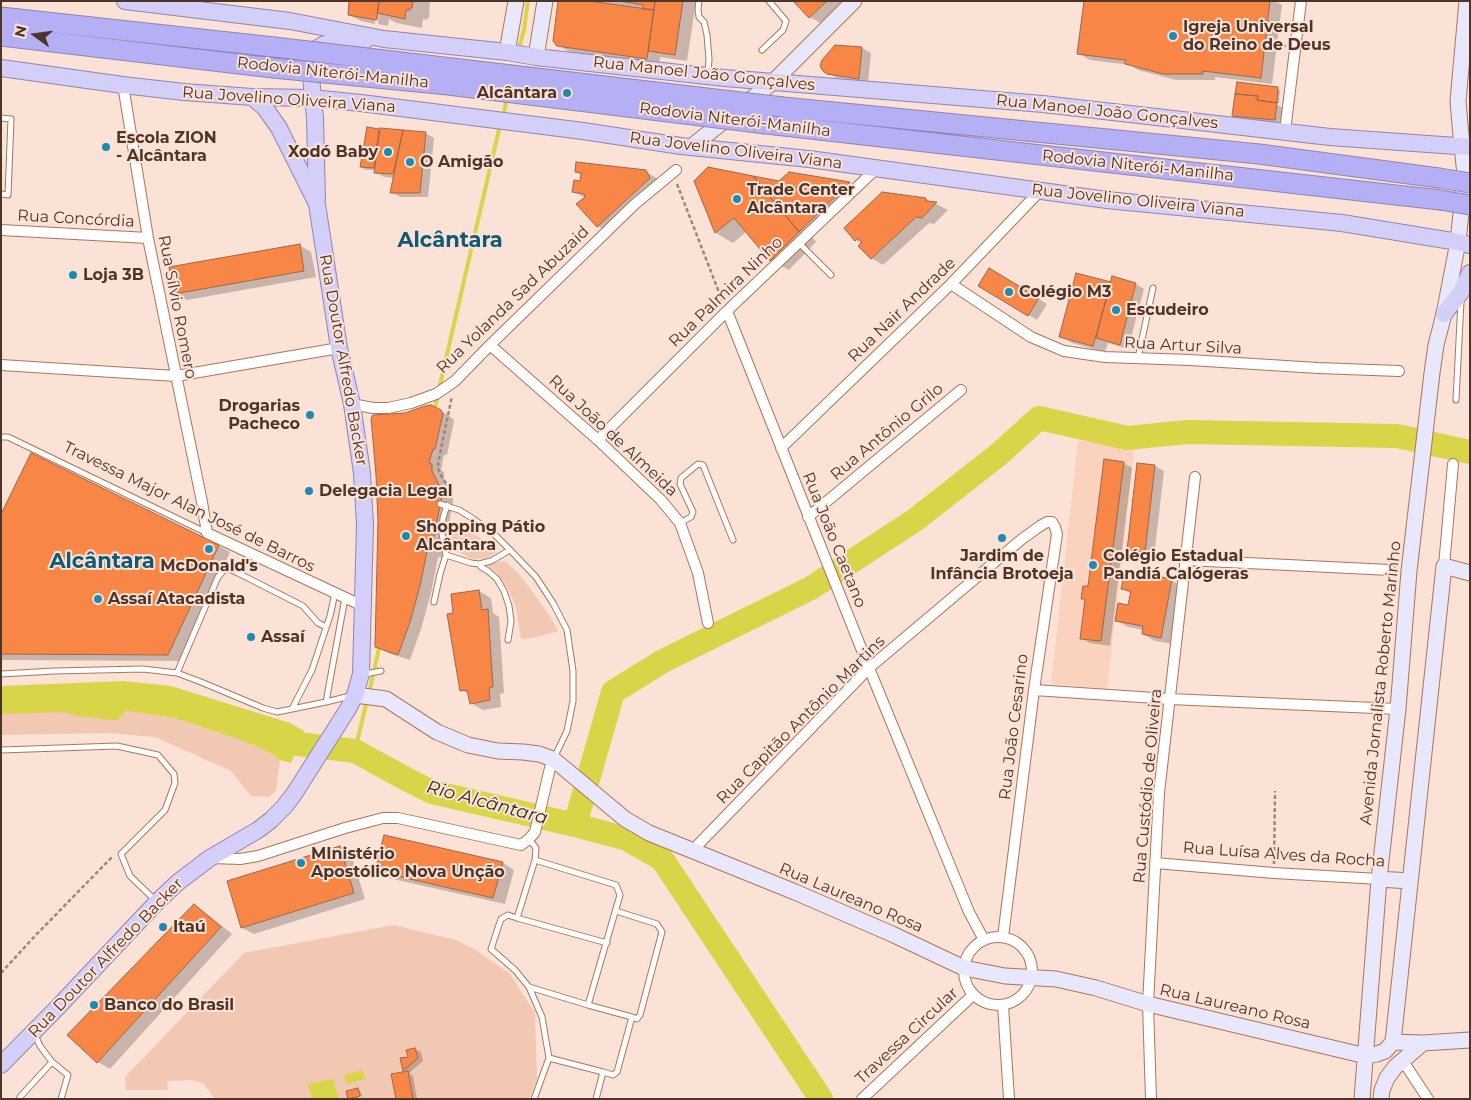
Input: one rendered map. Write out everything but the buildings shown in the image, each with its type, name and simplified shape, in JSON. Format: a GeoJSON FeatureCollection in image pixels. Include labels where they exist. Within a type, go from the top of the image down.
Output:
{"type":"FeatureCollection","features":[{"type":"Feature","properties":{"kind":"highway","name":"Rodovia Niterói-Manilha"},"geometry":{"type":"LineString","coordinates":[[1,17],[783,106],[1258,154],[1470,183]]}},
{"type":"Feature","properties":{"kind":"highway","name":"Rodovia Niterói-Manilha"},"geometry":{"type":"LineString","coordinates":[[1,36],[272,68],[448,85],[766,124],[1466,204]]}},
{"type":"Feature","properties":{"kind":"main road","name":"Rua Manoel João Gonçalves"},"geometry":{"type":"LineString","coordinates":[[125,1],[290,21],[384,39],[708,76],[1043,104],[1330,137],[1466,147]]}},
{"type":"Feature","properties":{"kind":"main road"},"geometry":{"type":"LineString","coordinates":[[510,52],[516,1]]}},
{"type":"Feature","properties":{"kind":"main road"},"geometry":{"type":"LineString","coordinates":[[533,56],[545,1]]}},
{"type":"Feature","properties":{"kind":"main road"},"geometry":{"type":"LineString","coordinates":[[691,147],[773,82],[854,1]]}},
{"type":"Feature","properties":{"kind":"main road","name":"Avenida Jornalista Roberto Marinho"},"geometry":{"type":"LineString","coordinates":[[1362,1099],[1379,879],[1398,709],[1409,571],[1427,420],[1436,346],[1464,244],[1466,147],[1460,126],[1459,90],[1467,1]]}},
{"type":"Feature","properties":{"kind":"main road"},"geometry":{"type":"LineString","coordinates":[[317,204],[314,118],[310,77],[312,64],[319,48],[325,44],[338,42],[358,44],[367,40],[370,36]]}},
{"type":"Feature","properties":{"kind":"main road","name":"Rua Jovelino Oliveira Viana"},"geometry":{"type":"LineString","coordinates":[[1,68],[123,85],[252,97],[312,98],[583,130],[650,142],[809,158],[1107,200],[1342,223],[1464,244]]}},
{"type":"Feature","properties":{"kind":"main road"},"geometry":{"type":"LineString","coordinates":[[1459,90],[1470,110]]}},
{"type":"Feature","properties":{"kind":"main road","name":"Rua Doutor Alfredo Backer"},"geometry":{"type":"LineString","coordinates":[[1,1065],[177,883],[210,858],[258,830],[284,807],[356,700],[361,674],[365,524],[362,473],[352,404],[339,348],[317,204],[279,128],[265,108],[252,97]]}},
{"type":"Feature","properties":{"kind":"main road"},"geometry":{"type":"LineString","coordinates":[[1444,314],[1462,292],[1470,273]]}},
{"type":"Feature","properties":{"kind":"main road"},"geometry":{"type":"LineString","coordinates":[[1366,1056],[1385,1051],[1393,1042],[1444,566],[1470,573]]}},
{"type":"Feature","properties":{"kind":"main road","name":"Rua Laureano Rosa"},"geometry":{"type":"LineString","coordinates":[[356,700],[381,698],[396,705],[437,732],[468,745],[498,751],[539,754],[552,764],[568,771],[625,819],[649,833],[813,900],[964,968],[1005,976],[1056,978],[1148,1004],[1366,1056]]}},
{"type":"Feature","properties":{"kind":"main road","name":"Rua Luísa Alves da Rocha"},"geometry":{"type":"LineString","coordinates":[[1379,879],[1410,881]]}},
{"type":"Feature","properties":{"kind":"main road"},"geometry":{"type":"LineString","coordinates":[[1393,1042],[1423,1043],[1470,1040]]}},
{"type":"Feature","properties":{"kind":"main road"},"geometry":{"type":"LineString","coordinates":[[1381,1099],[1382,1090],[1387,1078],[1395,1067],[1423,1043]]}},
{"type":"Feature","properties":{"kind":"street"},"geometry":{"type":"LineString","coordinates":[[1285,131],[1301,1]]}},
{"type":"Feature","properties":{"kind":"street","name":"Rua Sílvio Romero"},"geometry":{"type":"LineString","coordinates":[[123,85],[148,238],[207,533]]}},
{"type":"Feature","properties":{"kind":"street","name":"Rua Palmira Ninho"},"geometry":{"type":"LineString","coordinates":[[598,440],[727,311],[877,168]]}},
{"type":"Feature","properties":{"kind":"street","name":"Rua Yolanda Sad Abuzaid"},"geometry":{"type":"LineString","coordinates":[[352,404],[373,408],[388,408],[411,403],[436,394],[455,381],[490,344],[635,204],[676,170]]}},
{"type":"Feature","properties":{"kind":"street","name":"Rua Nair Andrade"},"geometry":{"type":"LineString","coordinates":[[781,448],[952,284],[1040,191]]}},
{"type":"Feature","properties":{"kind":"street","name":"Rua Concórdia"},"geometry":{"type":"LineString","coordinates":[[1,230],[148,238]]}},
{"type":"Feature","properties":{"kind":"street","name":"Rua Artur Silva"},"geometry":{"type":"LineString","coordinates":[[952,284],[1031,337],[1064,351],[1105,357],[1399,371]]}},
{"type":"Feature","properties":{"kind":"street","name":"Rua João Caetano"},"geometry":{"type":"LineString","coordinates":[[727,311],[868,668],[969,912],[984,940]]}},
{"type":"Feature","properties":{"kind":"street","name":"Rua João de Almeida"},"geometry":{"type":"LineString","coordinates":[[490,344],[598,440],[661,500],[680,522],[698,573],[708,623]]}},
{"type":"Feature","properties":{"kind":"street"},"geometry":{"type":"LineString","coordinates":[[1,365],[176,376],[339,348]]}},
{"type":"Feature","properties":{"kind":"street","name":"Rua Antônio Grilo"},"geometry":{"type":"LineString","coordinates":[[808,517],[961,390]]}},
{"type":"Feature","properties":{"kind":"street"},"geometry":{"type":"LineString","coordinates":[[1444,566],[1453,464]]}},
{"type":"Feature","properties":{"kind":"street","name":"Rua Custódio de Oliveira"},"geometry":{"type":"LineString","coordinates":[[1150,1099],[1148,1004],[1159,793],[1195,477]]}},
{"type":"Feature","properties":{"kind":"street","name":"Rua Capitão Antônio Martins"},"geometry":{"type":"LineString","coordinates":[[692,851],[868,668],[1022,539],[1046,522],[1052,522]]}},
{"type":"Feature","properties":{"kind":"street","name":"Rua João Cesarino"},"geometry":{"type":"LineString","coordinates":[[1003,937],[1034,690],[1057,534],[1052,522]]}},
{"type":"Feature","properties":{"kind":"street","name":"Travessa Major Alan José de Barros"},"geometry":{"type":"LineString","coordinates":[[207,533],[364,606]]}},
{"type":"Feature","properties":{"kind":"street"},"geometry":{"type":"LineString","coordinates":[[1186,560],[1390,570]]}},
{"type":"Feature","properties":{"kind":"street"},"geometry":{"type":"LineString","coordinates":[[1034,690],[1398,709]]}},
{"type":"Feature","properties":{"kind":"street"},"geometry":{"type":"LineString","coordinates":[[210,858],[240,859],[258,856],[382,818],[398,818],[521,845],[532,836],[552,764]]}},
{"type":"Feature","properties":{"kind":"street","name":"Rua Luísa Alves da Rocha"},"geometry":{"type":"LineString","coordinates":[[1155,862],[1274,873],[1379,879]]}},
{"type":"Feature","properties":{"kind":"street"},"geometry":{"type":"LineString","coordinates":[[1003,937],[1015,941],[1024,949],[1030,960],[1031,978],[1025,992],[1016,1000],[1003,1005],[984,1002],[973,994],[965,979],[964,968],[966,960],[975,946],[984,940],[1003,937]]}},
{"type":"Feature","properties":{"kind":"street","name":"Travessa Circular"},"geometry":{"type":"LineString","coordinates":[[862,1099],[973,994]]}},
{"type":"Feature","properties":{"kind":"street"},"geometry":{"type":"LineString","coordinates":[[1003,1005],[1009,1099]]}},
{"type":"Feature","properties":{"kind":"street"},"geometry":{"type":"LineString","coordinates":[[1403,1061],[1428,1099]]}},
{"type":"Feature","properties":{"kind":"lane"},"geometry":{"type":"LineString","coordinates":[[699,1],[698,9],[707,35],[708,76]]}},
{"type":"Feature","properties":{"kind":"lane"},"geometry":{"type":"LineString","coordinates":[[762,50],[783,30],[786,21],[768,1]]}},
{"type":"Feature","properties":{"kind":"lane"},"geometry":{"type":"LineString","coordinates":[[1,118],[11,119],[8,195],[1,194]]}},
{"type":"Feature","properties":{"kind":"lane"},"geometry":{"type":"LineString","coordinates":[[799,242],[831,275]]}},
{"type":"Feature","properties":{"kind":"lane"},"geometry":{"type":"LineString","coordinates":[[1138,358],[1153,288]]}},
{"type":"Feature","properties":{"kind":"lane"},"geometry":{"type":"LineString","coordinates":[[1456,400],[1462,292]]}},
{"type":"Feature","properties":{"kind":"lane","name":"Travessa Major Alan José de Barros"},"geometry":{"type":"LineString","coordinates":[[1,438],[8,437],[207,533]]}},
{"type":"Feature","properties":{"kind":"lane"},"geometry":{"type":"LineString","coordinates":[[680,522],[691,517],[692,512],[680,484],[681,478],[698,464],[703,465],[734,540]]}},
{"type":"Feature","properties":{"kind":"lane"},"geometry":{"type":"LineString","coordinates":[[440,504],[459,510],[493,533],[536,578],[567,630],[573,671],[573,701],[567,731],[552,764]]}},
{"type":"Feature","properties":{"kind":"lane"},"geometry":{"type":"LineString","coordinates":[[434,602],[446,555],[442,534],[443,518],[447,505]]}},
{"type":"Feature","properties":{"kind":"lane"},"geometry":{"type":"LineString","coordinates":[[446,555],[479,564],[491,561],[510,550]]}},
{"type":"Feature","properties":{"kind":"lane"},"geometry":{"type":"LineString","coordinates":[[479,564],[497,579],[504,591],[509,606],[508,640]]}},
{"type":"Feature","properties":{"kind":"lane"},"geometry":{"type":"LineString","coordinates":[[177,673],[218,578],[224,570],[229,569],[303,606],[318,623],[326,628]]}},
{"type":"Feature","properties":{"kind":"lane"},"geometry":{"type":"LineString","coordinates":[[292,708],[312,670],[335,593]]}},
{"type":"Feature","properties":{"kind":"lane"},"geometry":{"type":"LineString","coordinates":[[326,702],[345,598]]}},
{"type":"Feature","properties":{"kind":"lane"},"geometry":{"type":"LineString","coordinates":[[1,674],[143,669],[177,673],[277,712],[326,702],[356,700]]}},
{"type":"Feature","properties":{"kind":"lane"},"geometry":{"type":"LineString","coordinates":[[361,674],[381,671]]}},
{"type":"Feature","properties":{"kind":"lane"},"geometry":{"type":"LineString","coordinates":[[1,750],[117,746],[158,755],[174,774],[175,784],[165,810],[121,854],[130,876],[157,902]]}},
{"type":"Feature","properties":{"kind":"lane"},"geometry":{"type":"LineString","coordinates":[[518,918],[535,860],[536,848],[532,836]]}},
{"type":"Feature","properties":{"kind":"lane"},"geometry":{"type":"LineString","coordinates":[[535,860],[616,885],[620,895],[588,1005]]}},
{"type":"Feature","properties":{"kind":"lane"},"geometry":{"type":"LineString","coordinates":[[529,987],[637,1019],[640,1015],[662,932],[657,924],[616,911]]}},
{"type":"Feature","properties":{"kind":"lane"},"geometry":{"type":"LineString","coordinates":[[534,1099],[549,1058],[542,1017],[529,987],[516,970],[491,949],[501,919],[508,915],[607,943]]}},
{"type":"Feature","properties":{"kind":"lane"},"geometry":{"type":"LineString","coordinates":[[549,1058],[613,1075],[618,1072],[632,1017]]}},
{"type":"Feature","properties":{"kind":"lane"},"geometry":{"type":"LineString","coordinates":[[34,1032],[40,1046],[52,1062],[68,1075],[61,1099]]}},
{"type":"Feature","properties":{"kind":"lane"},"geometry":{"type":"LineString","coordinates":[[20,1097],[52,1062]]}},
{"type":"Feature","properties":{"kind":"lane"},"geometry":{"type":"LineString","coordinates":[[596,1099],[603,1072]]}},
{"type":"Feature","properties":{"kind":"path"},"geometry":{"type":"LineString","coordinates":[[1266,28],[1281,30]]}},
{"type":"Feature","properties":{"kind":"path"},"geometry":{"type":"LineString","coordinates":[[1265,43],[1278,45]]}},
{"type":"Feature","properties":{"kind":"path"},"geometry":{"type":"LineString","coordinates":[[676,170],[676,179],[683,201],[727,311]]}},
{"type":"Feature","properties":{"kind":"path"},"geometry":{"type":"LineString","coordinates":[[447,505],[449,495],[447,486],[439,472],[438,463],[455,381]]}},
{"type":"Feature","properties":{"kind":"path"},"geometry":{"type":"LineString","coordinates":[[1274,873],[1275,791]]}},
{"type":"Feature","properties":{"kind":"path"},"geometry":{"type":"LineString","coordinates":[[1,973],[116,853]]}},
{"type":"Feature","properties":{"kind":"shaded area","name":"Colégio Estadual Pandiá Calógeras"},"geometry":{"type":"Polygon","coordinates":[[[1078,441],[1135,445],[1107,689],[1051,684],[1078,441]]]}},
{"type":"Feature","properties":{"kind":"shaded area"},"geometry":{"type":"Polygon","coordinates":[[[449,520],[481,538],[496,552],[488,558],[479,559],[470,558],[463,554],[449,540],[447,531],[449,520]]]}},
{"type":"Feature","properties":{"kind":"shaded area"},"geometry":{"type":"Polygon","coordinates":[[[505,561],[517,572],[535,595],[558,631],[538,637],[521,639],[516,608],[508,588],[498,574],[488,566],[505,561]]]}},
{"type":"Feature","properties":{"kind":"shaded area"},"geometry":{"type":"Polygon","coordinates":[[[123,681],[171,686],[290,723],[304,731],[291,763],[280,760],[270,752],[241,740],[174,718],[80,704],[65,700],[1,702],[1,686],[123,681]]]}},
{"type":"Feature","properties":{"kind":"shaded area"},"geometry":{"type":"Polygon","coordinates":[[[1,704],[80,704],[174,718],[241,740],[270,752],[280,760],[276,790],[269,797],[251,796],[231,771],[155,737],[108,733],[1,735],[1,704]]]}},
{"type":"Feature","properties":{"kind":"shaded area"},"geometry":{"type":"Polygon","coordinates":[[[394,925],[456,940],[476,950],[510,974],[535,1013],[537,1079],[529,1099],[215,1099],[204,1084],[192,1080],[167,1081],[168,1090],[126,1090],[125,1077],[244,953],[394,925]]]}},
{"type":"Feature","properties":{"kind":"shaded area"},"geometry":{"type":"Polygon","coordinates":[[[363,1070],[365,1079],[347,1084],[344,1075],[363,1070]]]}},
{"type":"Feature","properties":{"kind":"shaded area"},"geometry":{"type":"Polygon","coordinates":[[[333,1079],[339,1099],[312,1099],[308,1084],[333,1079]]]}},
{"type":"Feature","properties":{"kind":"waterway"},"geometry":{"type":"LineString","coordinates":[[518,51],[524,30],[528,1]]}},
{"type":"Feature","properties":{"kind":"waterway"},"geometry":{"type":"LineString","coordinates":[[503,116],[507,99]]}},
{"type":"Feature","properties":{"kind":"waterway"},"geometry":{"type":"LineString","coordinates":[[439,389],[500,125]]}},
{"type":"Feature","properties":{"kind":"waterway"},"geometry":{"type":"LineString","coordinates":[[434,411],[438,396]]}},
{"type":"Feature","properties":{"kind":"waterway"},"geometry":{"type":"LineString","coordinates":[[575,825],[613,692],[663,661],[811,588],[915,520],[998,455],[1039,418],[1127,438],[1187,432],[1397,436],[1470,452]]}},
{"type":"Feature","properties":{"kind":"waterway"},"geometry":{"type":"LineString","coordinates":[[369,693],[380,644]]}},
{"type":"Feature","properties":{"kind":"waterway","name":"Rio Alcântara"},"geometry":{"type":"LineString","coordinates":[[1,702],[65,700],[113,708]]}},
{"type":"Feature","properties":{"kind":"waterway"},"geometry":{"type":"LineString","coordinates":[[355,751],[367,700]]}},
{"type":"Feature","properties":{"kind":"waterway","name":"Rio Alcântara"},"geometry":{"type":"LineString","coordinates":[[268,739],[355,751],[432,792],[627,839],[662,859],[821,1099]]}},
{"type":"Feature","properties":{"kind":"place","name":"Igreja Universal do Reino de Deus"},"geometry":{"type":"Point","coordinates":[1173,36]}},
{"type":"Feature","properties":{"kind":"place","name":"Alcântara"},"geometry":{"type":"Point","coordinates":[567,93]}},
{"type":"Feature","properties":{"kind":"place","name":"Escola ZION - Alcântara"},"geometry":{"type":"Point","coordinates":[106,147]}},
{"type":"Feature","properties":{"kind":"place","name":"Xodó Baby"},"geometry":{"type":"Point","coordinates":[388,152]}},
{"type":"Feature","properties":{"kind":"place","name":"O Amigão"},"geometry":{"type":"Point","coordinates":[410,162]}},
{"type":"Feature","properties":{"kind":"place","name":"Trade Center Alcântara"},"geometry":{"type":"Point","coordinates":[737,199]}},
{"type":"Feature","properties":{"kind":"place","name":"Loja 3B"},"geometry":{"type":"Point","coordinates":[73,275]}},
{"type":"Feature","properties":{"kind":"place","name":"Colégio M3"},"geometry":{"type":"Point","coordinates":[1009,292]}},
{"type":"Feature","properties":{"kind":"place","name":"Escudeiro"},"geometry":{"type":"Point","coordinates":[1116,310]}},
{"type":"Feature","properties":{"kind":"place","name":"Drogarias Pacheco"},"geometry":{"type":"Point","coordinates":[310,415]}},
{"type":"Feature","properties":{"kind":"place","name":"Delegacia Legal"},"geometry":{"type":"Point","coordinates":[309,491]}},
{"type":"Feature","properties":{"kind":"place","name":"Shopping Pátio Alcântara"},"geometry":{"type":"Point","coordinates":[406,536]}},
{"type":"Feature","properties":{"kind":"place","name":"Jardim de Infância Brotoeja"},"geometry":{"type":"Point","coordinates":[1002,538]}},
{"type":"Feature","properties":{"kind":"place","name":"McDonald's"},"geometry":{"type":"Point","coordinates":[209,549]}},
{"type":"Feature","properties":{"kind":"place","name":"Colégio Estadual Pandiá Calógeras"},"geometry":{"type":"Point","coordinates":[1093,565]}},
{"type":"Feature","properties":{"kind":"place","name":"Assaí Atacadista"},"geometry":{"type":"Point","coordinates":[98,599]}},
{"type":"Feature","properties":{"kind":"place","name":"Assaí"},"geometry":{"type":"Point","coordinates":[251,637]}},
{"type":"Feature","properties":{"kind":"place","name":"MInistério Apostólico Nova Unção"},"geometry":{"type":"Point","coordinates":[301,863]}},
{"type":"Feature","properties":{"kind":"place","name":"Itaú"},"geometry":{"type":"Point","coordinates":[163,927]}},
{"type":"Feature","properties":{"kind":"place","name":"Banco do Brasil"},"geometry":{"type":"Point","coordinates":[94,1005]}},
{"type":"Feature","properties":{"kind":"district","name":"Alcântara"},"geometry":{"type":"Point","coordinates":[450,241]}},
{"type":"Feature","properties":{"kind":"district","name":"Alcântara"},"geometry":{"type":"Point","coordinates":[102,562]}}]}
